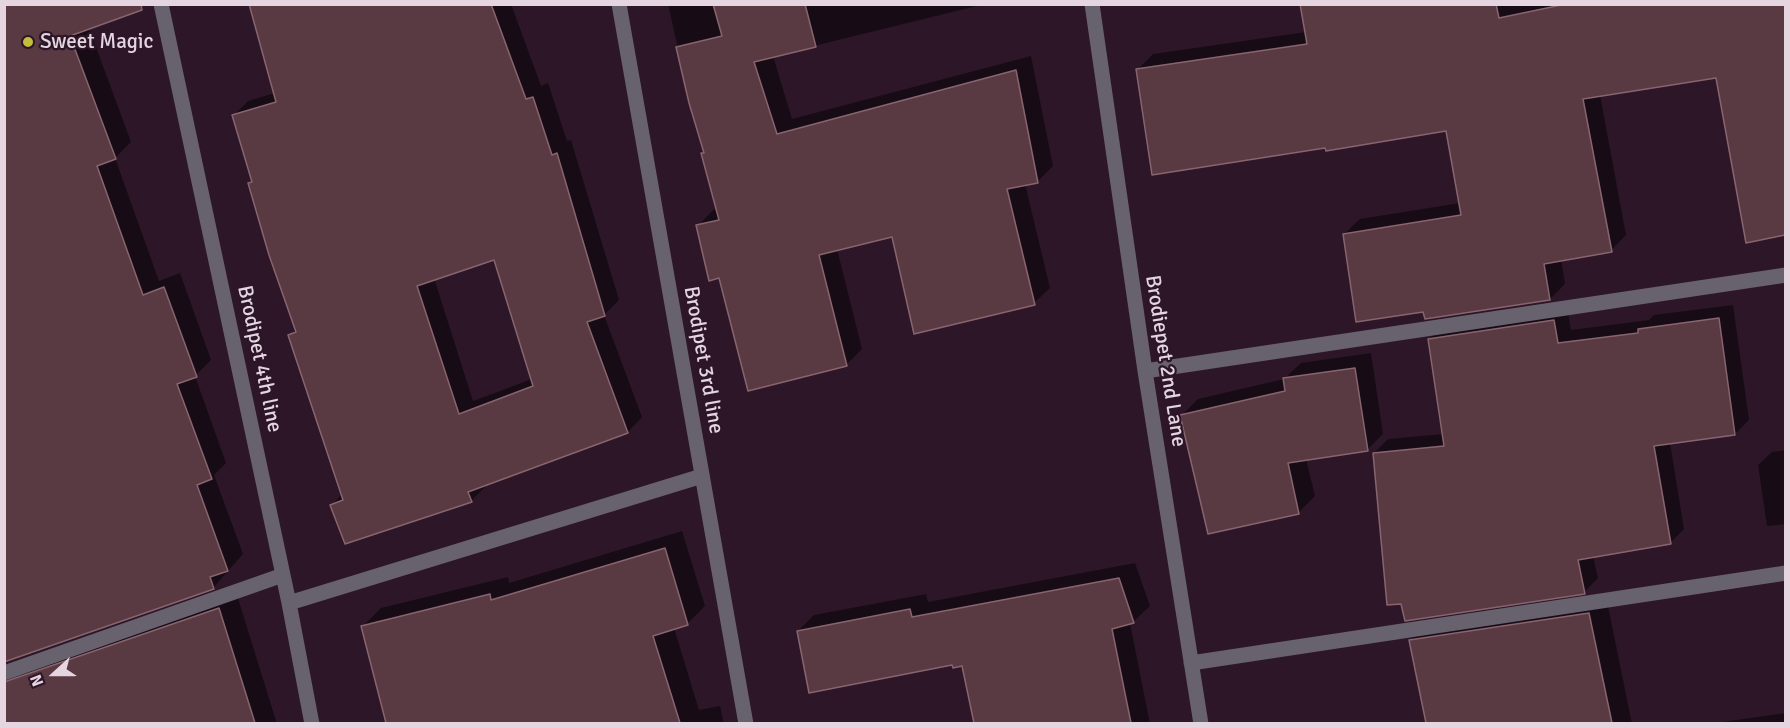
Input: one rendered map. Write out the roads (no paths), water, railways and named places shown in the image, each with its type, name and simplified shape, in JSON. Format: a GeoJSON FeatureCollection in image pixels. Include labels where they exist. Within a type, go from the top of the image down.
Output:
{"type":"FeatureCollection","features":[{"type":"Feature","properties":{"kind":"street","name":"Brodipet 4th line"},"geometry":{"type":"LineString","coordinates":[[161,4],[289,603],[312,723]]}},
{"type":"Feature","properties":{"kind":"street","name":"Brodipet 3rd line"},"geometry":{"type":"LineString","coordinates":[[619,4],[746,723]]}},
{"type":"Feature","properties":{"kind":"street","name":"Brodiepet 2nd Lane"},"geometry":{"type":"LineString","coordinates":[[1092,4],[1145,371],[1202,723]]}},
{"type":"Feature","properties":{"kind":"street"},"geometry":{"type":"LineString","coordinates":[[1145,371],[1785,274]]}},
{"type":"Feature","properties":{"kind":"street"},"geometry":{"type":"LineString","coordinates":[[289,603],[702,476]]}},
{"type":"Feature","properties":{"kind":"street"},"geometry":{"type":"LineString","coordinates":[[1191,663],[1785,573]]}},
{"type":"Feature","properties":{"kind":"street"},"geometry":{"type":"LineString","coordinates":[[4,673],[283,575]]}},
{"type":"Feature","properties":{"kind":"place","name":"Sweet Magic"},"geometry":{"type":"Point","coordinates":[28,42]}}]}
